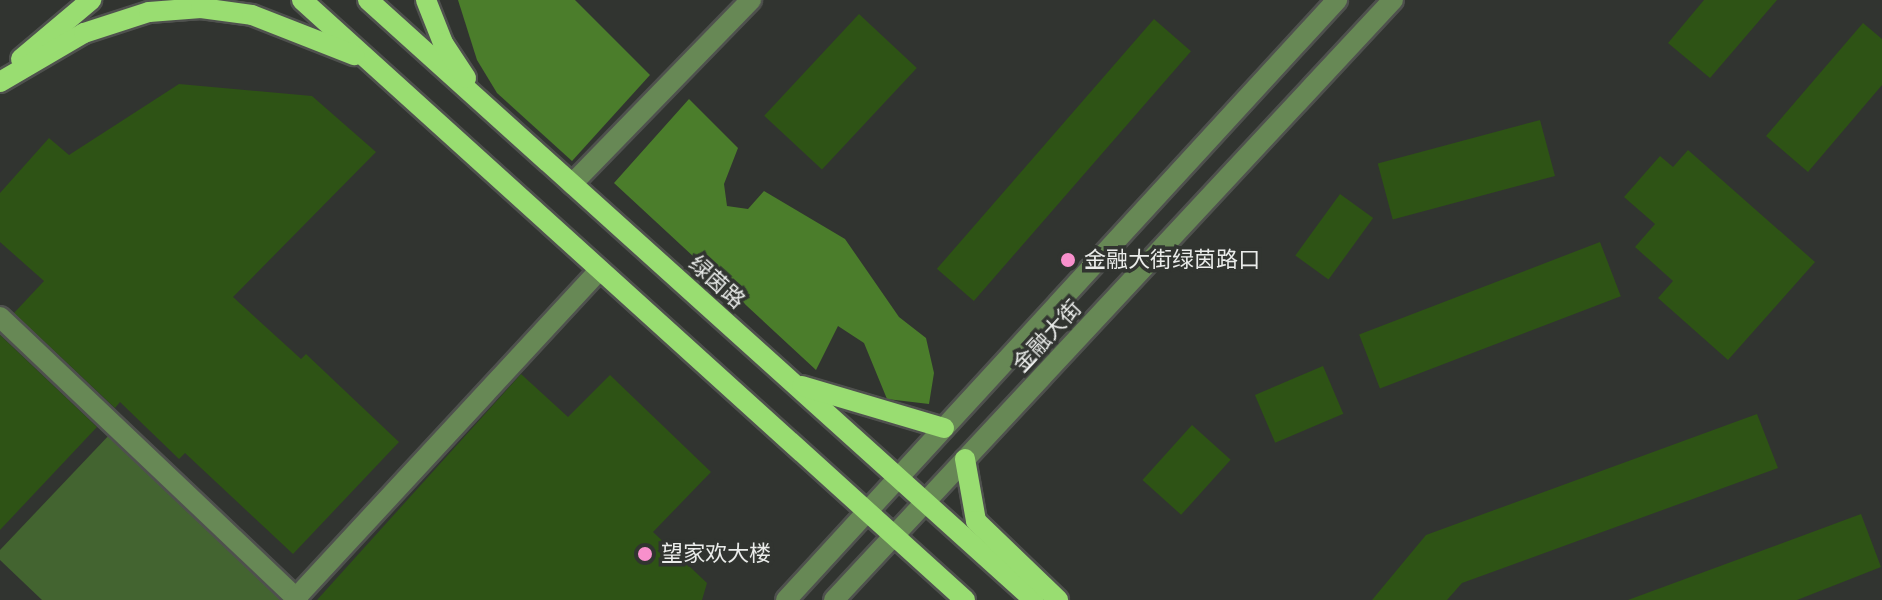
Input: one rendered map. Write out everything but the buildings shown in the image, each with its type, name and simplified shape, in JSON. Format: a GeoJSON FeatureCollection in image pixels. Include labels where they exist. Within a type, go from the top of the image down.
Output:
{"type":"FeatureCollection","features":[{"type":"Feature","properties":{"kind":"main road"},"geometry":{"type":"LineString","coordinates":[[0,80],[91,0]]}},
{"type":"Feature","properties":{"kind":"main road"},"geometry":{"type":"LineString","coordinates":[[302,0],[965,600]]}},
{"type":"Feature","properties":{"kind":"main road","name":"绿茵路"},"geometry":{"type":"LineString","coordinates":[[368,0],[1034,600]]}},
{"type":"Feature","properties":{"kind":"main road"},"geometry":{"type":"LineString","coordinates":[[426,0],[443,43],[481,102]]}},
{"type":"Feature","properties":{"kind":"main road"},"geometry":{"type":"LineString","coordinates":[[0,80],[84,33],[149,12],[201,8],[252,15],[372,64]]}},
{"type":"Feature","properties":{"kind":"main road"},"geometry":{"type":"LineString","coordinates":[[794,384],[944,428]]}},
{"type":"Feature","properties":{"kind":"main road"},"geometry":{"type":"LineString","coordinates":[[965,459],[976,521],[1058,600]]}},
{"type":"Feature","properties":{"kind":"street"},"geometry":{"type":"LineString","coordinates":[[572,184],[751,0]]}},
{"type":"Feature","properties":{"kind":"street","name":"金融大街"},"geometry":{"type":"LineString","coordinates":[[786,600],[1337,0]]}},
{"type":"Feature","properties":{"kind":"street","name":"金融大街"},"geometry":{"type":"LineString","coordinates":[[834,600],[1393,0]]}},
{"type":"Feature","properties":{"kind":"street"},"geometry":{"type":"LineString","coordinates":[[0,317],[296,599],[600,270]]}},
{"type":"Feature","properties":{"kind":"green space"},"geometry":{"type":"Polygon","coordinates":[[[458,0],[575,0],[650,75],[572,161],[497,93],[477,60],[458,0]]]}},
{"type":"Feature","properties":{"kind":"green space"},"geometry":{"type":"Polygon","coordinates":[[[689,99],[738,148],[724,184],[727,206],[748,209],[764,191],[845,239],[899,317],[926,338],[934,373],[929,404],[887,399],[864,343],[838,326],[816,370],[614,183],[689,99]]]}},
{"type":"Feature","properties":{"kind":"green space"},"geometry":{"type":"Polygon","coordinates":[[[112,432],[287,600],[42,600],[0,560],[0,550],[112,432]]]}},
{"type":"Feature","properties":{"kind":"place","name":"金融大街绿茵路口"},"geometry":{"type":"Point","coordinates":[1068,260]}},
{"type":"Feature","properties":{"kind":"place","name":"望家欢大楼"},"geometry":{"type":"Point","coordinates":[645,554]}}]}
